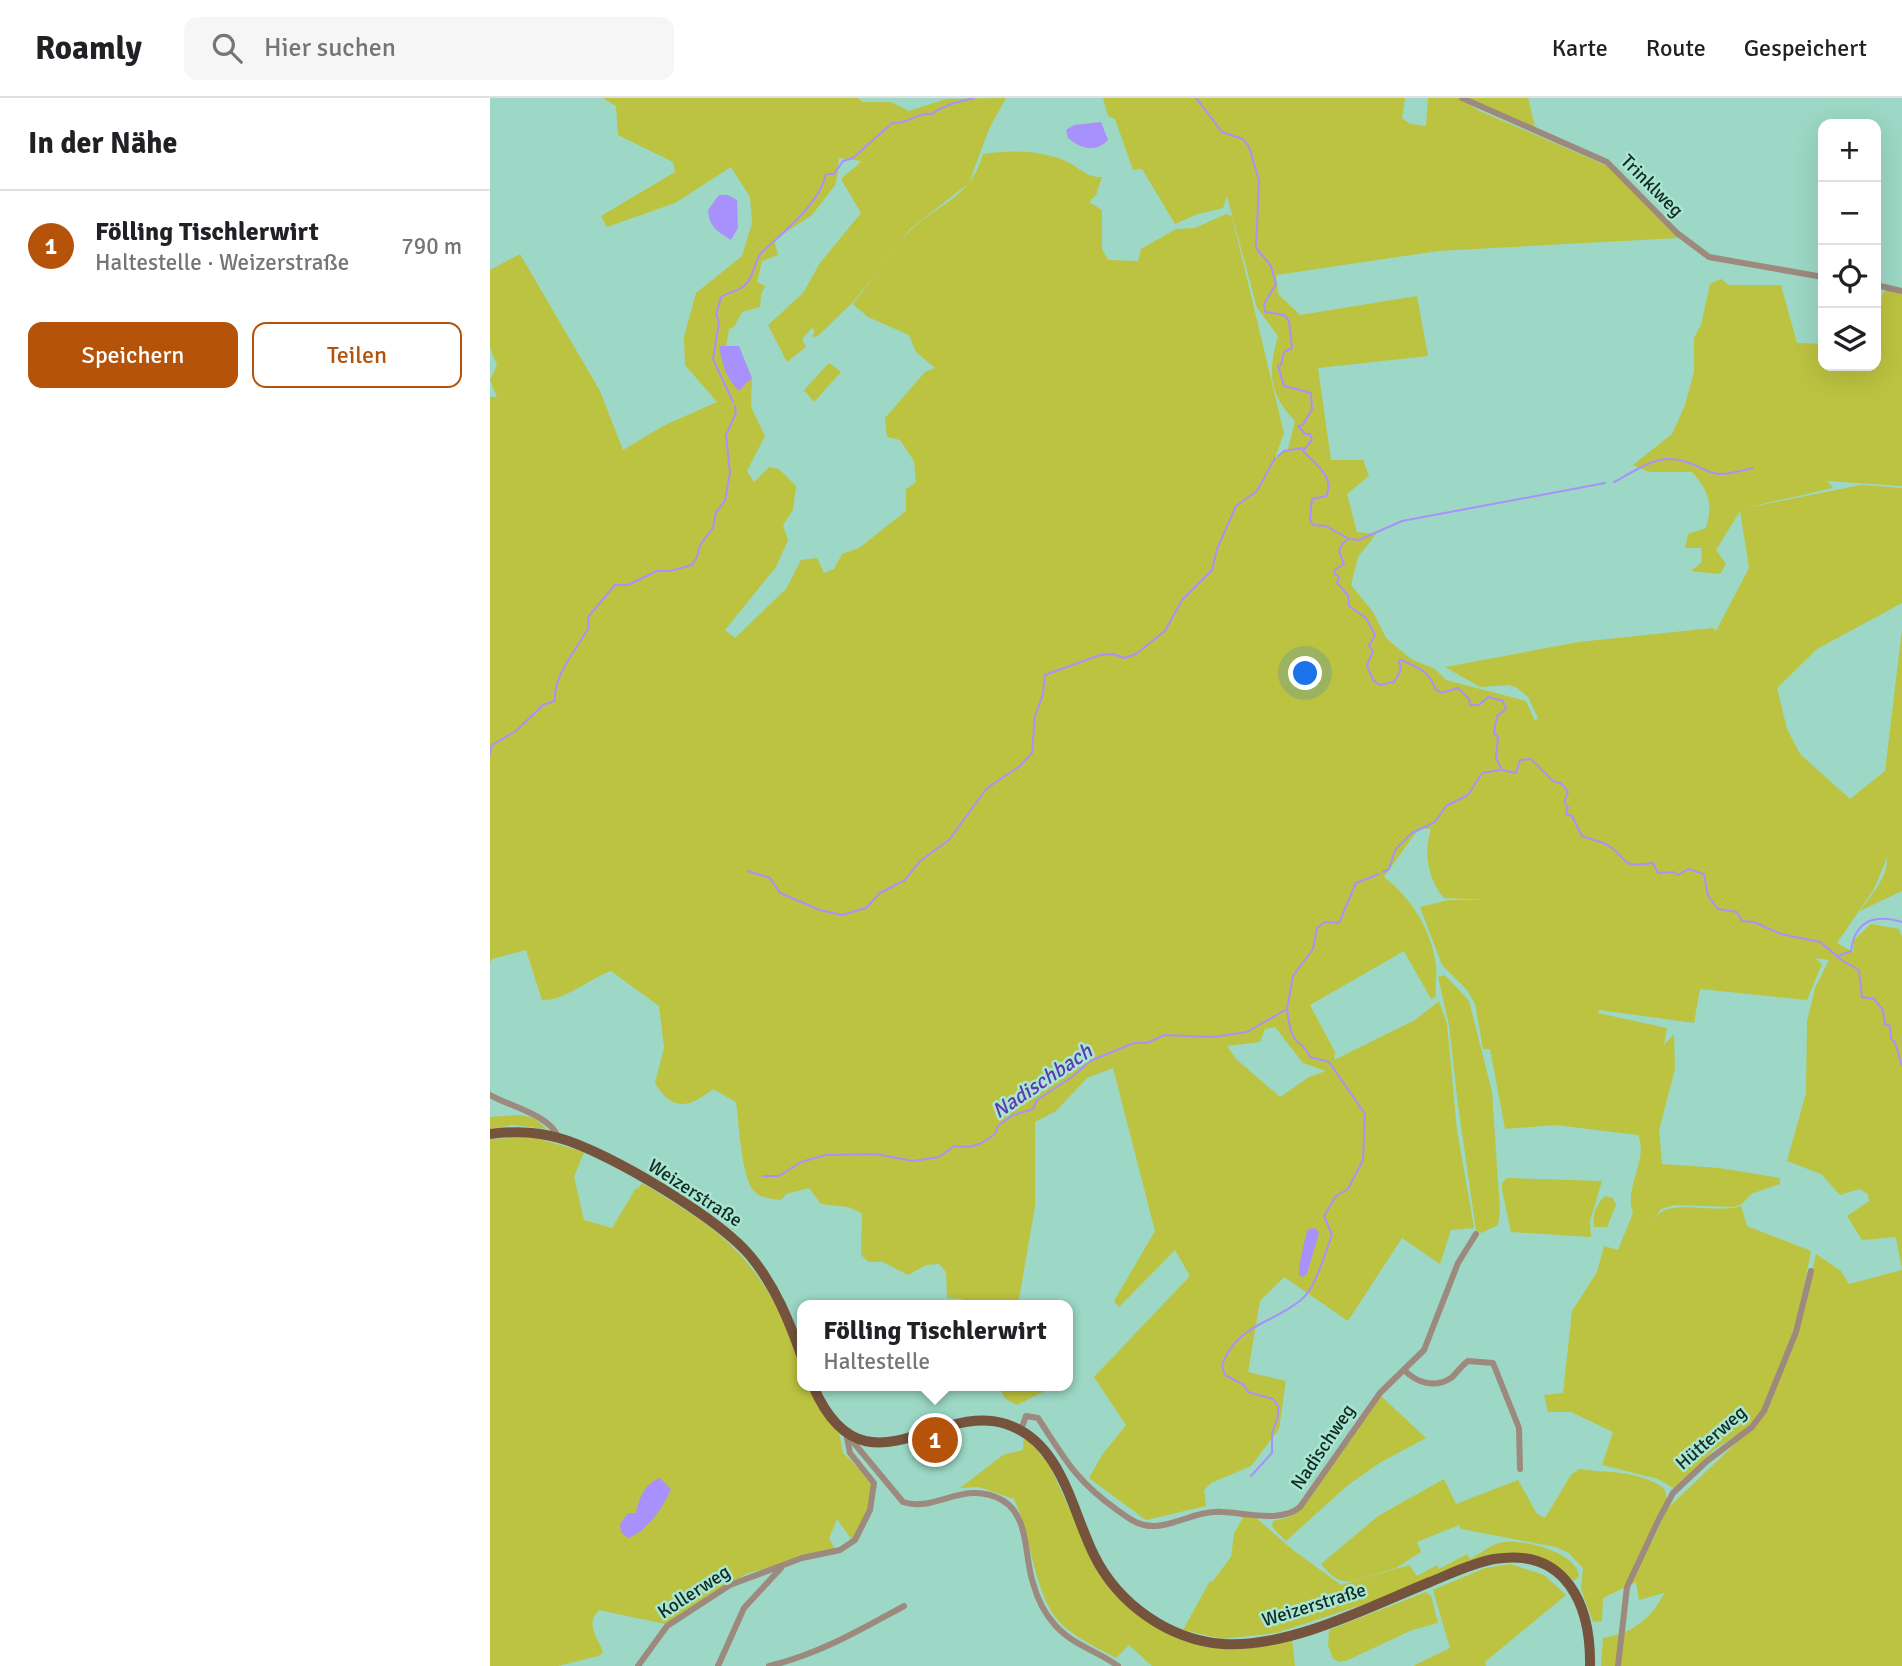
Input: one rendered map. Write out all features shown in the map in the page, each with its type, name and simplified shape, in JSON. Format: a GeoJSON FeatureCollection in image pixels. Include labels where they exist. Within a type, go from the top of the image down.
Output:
{"type":"FeatureCollection","features":[{"type":"Feature","properties":{"kind":"main road","name":"Weizerstraße"},"geometry":{"type":"LineString","coordinates":[[490,1133],[523,1132],[558,1138],[590,1149],[676,1198],[737,1241],[773,1287],[797,1345]]}},
{"type":"Feature","properties":{"kind":"main road"},"geometry":{"type":"LineString","coordinates":[[816,1391],[831,1418],[846,1433]]}},
{"type":"Feature","properties":{"kind":"main road","name":"Weizerstraße"},"geometry":{"type":"LineString","coordinates":[[846,1433],[878,1442],[922,1436],[977,1422],[997,1422],[1021,1430],[1047,1452],[1062,1479],[1094,1555],[1119,1593],[1150,1618],[1181,1634],[1227,1644],[1275,1638],[1346,1617],[1483,1562],[1524,1559],[1558,1574],[1578,1596],[1588,1623],[1590,1666]]}},
{"type":"Feature","properties":{"kind":"street","name":"Trinklweg"},"geometry":{"type":"LineString","coordinates":[[1462,98],[1607,162],[1677,233],[1712,258],[1818,276]]}},
{"type":"Feature","properties":{"kind":"street"},"geometry":{"type":"LineString","coordinates":[[1881,286],[1902,290]]}},
{"type":"Feature","properties":{"kind":"street"},"geometry":{"type":"LineString","coordinates":[[490,1095],[538,1118],[551,1127],[558,1138]]}},
{"type":"Feature","properties":{"kind":"street","name":"Nadischweg"},"geometry":{"type":"LineString","coordinates":[[1021,1430],[1026,1416],[1038,1418],[1060,1455],[1081,1481],[1139,1524],[1160,1525],[1212,1511],[1284,1516],[1300,1507],[1372,1402],[1424,1350],[1458,1263],[1476,1234]]}},
{"type":"Feature","properties":{"kind":"street","name":"Hütterweg"},"geometry":{"type":"LineString","coordinates":[[1618,1666],[1627,1587],[1659,1519],[1673,1493],[1707,1461],[1752,1427],[1765,1411],[1796,1332],[1811,1271]]}},
{"type":"Feature","properties":{"kind":"street"},"geometry":{"type":"LineString","coordinates":[[1404,1370],[1414,1380],[1428,1384],[1449,1379],[1468,1361],[1493,1363],[1519,1427],[1520,1469]]}},
{"type":"Feature","properties":{"kind":"street"},"geometry":{"type":"LineString","coordinates":[[846,1433],[904,1502],[919,1504],[966,1493],[991,1495],[1004,1501],[1019,1520],[1032,1581],[1046,1613],[1067,1636],[1118,1666]]}},
{"type":"Feature","properties":{"kind":"street","name":"Kollerweg"},"geometry":{"type":"LineString","coordinates":[[638,1666],[662,1630],[678,1617],[740,1580],[802,1558],[842,1549],[862,1532],[873,1502],[874,1483],[850,1453],[846,1433]]}},
{"type":"Feature","properties":{"kind":"street","name":"Kollerweg"},"geometry":{"type":"LineString","coordinates":[[720,1666],[748,1603],[782,1567]]}},
{"type":"Feature","properties":{"kind":"street"},"geometry":{"type":"LineString","coordinates":[[769,1666],[818,1651],[875,1624],[904,1606]]}},
{"type":"Feature","properties":{"kind":"shaded area"},"geometry":{"type":"Polygon","coordinates":[[[603,98],[858,98],[863,102],[891,102],[909,111],[946,99],[1006,98],[989,129],[969,182],[983,154],[1003,152],[1032,152],[1052,156],[1086,173],[1102,177],[1096,195],[1089,202],[1102,210],[1102,249],[1108,260],[1138,261],[1141,249],[1176,229],[1195,228],[1226,214],[1232,216],[1284,433],[1275,458],[1288,449],[1295,421],[1275,392],[1272,372],[1278,336],[1257,308],[1227,196],[1223,208],[1198,214],[1175,224],[1142,169],[1133,170],[1115,119],[1108,116],[1103,98],[1405,98],[1402,118],[1410,124],[1426,126],[1428,98],[1458,98],[1480,111],[1610,167],[1679,238],[1438,251],[1276,275],[1278,294],[1300,315],[1417,296],[1428,356],[1318,368],[1331,460],[1363,460],[1369,476],[1347,494],[1357,532],[1376,534],[1358,557],[1351,585],[1373,612],[1386,638],[1411,659],[1435,669],[1446,680],[1526,701],[1535,721],[1538,718],[1528,697],[1517,688],[1509,685],[1480,687],[1445,667],[1579,642],[1713,628],[1716,631],[1749,568],[1740,511],[1716,550],[1726,564],[1720,574],[1691,571],[1702,562],[1701,548],[1685,548],[1688,534],[1706,528],[1709,505],[1706,492],[1692,472],[1649,472],[1633,465],[1672,434],[1685,405],[1694,372],[1694,338],[1701,325],[1710,284],[1721,279],[1729,285],[1781,285],[1797,343],[1818,344],[1818,371],[1881,371],[1882,295],[1887,289],[1902,293],[1902,486],[1827,481],[1833,488],[1741,509],[1861,485],[1902,488],[1902,603],[1817,649],[1777,688],[1787,729],[1800,754],[1850,799],[1885,771],[1902,630],[1902,891],[1860,911],[1882,879],[1887,858],[1874,889],[1837,943],[1853,952],[1854,940],[1871,924],[1899,929],[1902,937],[1902,1270],[1896,1237],[1862,1240],[1847,1216],[1869,1201],[1868,1194],[1859,1189],[1840,1195],[1821,1174],[1787,1161],[1806,1093],[1807,1022],[1815,988],[1829,960],[1815,958],[1822,964],[1807,1000],[1700,989],[1694,1023],[1599,1010],[1598,1013],[1667,1028],[1664,1045],[1674,1034],[1675,1069],[1659,1130],[1662,1164],[1719,1168],[1780,1178],[1780,1184],[1751,1194],[1742,1204],[1734,1207],[1674,1205],[1661,1209],[1647,1230],[1658,1215],[1667,1209],[1722,1209],[1741,1206],[1747,1226],[1811,1251],[1797,1322],[1760,1414],[1751,1426],[1715,1449],[1675,1489],[1658,1479],[1602,1465],[1613,1432],[1571,1412],[1548,1412],[1544,1395],[1563,1393],[1572,1311],[1597,1272],[1604,1246],[1618,1250],[1633,1213],[1631,1194],[1641,1145],[1638,1135],[1555,1125],[1505,1129],[1490,1049],[1483,1049],[1475,1004],[1467,990],[1442,965],[1420,907],[1449,900],[1486,900],[1444,898],[1434,883],[1428,865],[1427,847],[1431,829],[1419,828],[1384,877],[1403,895],[1425,927],[1436,965],[1436,997],[1431,999],[1404,951],[1310,1005],[1335,1052],[1334,1060],[1415,1020],[1439,1001],[1447,1024],[1457,1130],[1474,1228],[1451,1230],[1440,1264],[1402,1238],[1348,1321],[1284,1277],[1260,1301],[1248,1372],[1286,1381],[1279,1429],[1251,1466],[1211,1483],[1204,1490],[1206,1506],[1146,1520],[1089,1478],[1102,1455],[1126,1425],[1094,1377],[1190,1276],[1175,1250],[1119,1307],[1114,1301],[1155,1231],[1113,1068],[1087,1078],[1056,1111],[1035,1122],[1035,1206],[1019,1300],[947,1298],[946,1272],[939,1264],[926,1265],[908,1275],[883,1262],[869,1262],[861,1255],[862,1213],[848,1207],[821,1204],[809,1188],[786,1194],[781,1200],[763,1197],[754,1191],[743,1162],[736,1102],[713,1089],[689,1103],[674,1103],[655,1083],[664,1048],[659,1006],[611,971],[568,994],[542,1000],[526,950],[492,959],[490,963],[490,397],[497,397],[490,380],[497,365],[490,348],[490,270],[520,254],[600,391],[623,450],[663,426],[717,402],[685,365],[684,337],[696,293],[742,256],[752,223],[750,197],[731,167],[675,203],[607,227],[601,216],[675,172],[673,162],[618,135],[616,106],[603,98]],[[839,158],[836,184],[812,215],[774,240],[778,255],[762,261],[757,282],[765,286],[760,307],[742,312],[734,327],[729,329],[726,346],[719,346],[739,391],[752,378],[751,407],[765,436],[747,471],[754,482],[769,467],[779,469],[796,486],[793,510],[783,525],[788,540],[776,567],[725,630],[735,638],[786,589],[801,560],[817,558],[824,573],[834,569],[842,554],[859,548],[906,511],[906,489],[916,482],[914,461],[900,440],[887,437],[885,418],[925,372],[935,368],[916,352],[909,335],[868,317],[853,304],[880,268],[854,301],[818,336],[812,337],[815,331],[812,328],[802,339],[806,347],[787,362],[768,325],[803,293],[820,263],[861,213],[841,179],[862,161],[839,158]],[[968,184],[910,229],[900,242],[917,224],[968,184]],[[1275,1027],[1265,1029],[1260,1042],[1227,1046],[1236,1059],[1280,1097],[1309,1077],[1326,1071],[1303,1063],[1275,1027]]]}},
{"type":"Feature","properties":{"kind":"shaded area"},"geometry":{"type":"Polygon","coordinates":[[[1467,98],[1528,98],[1535,127],[1475,103],[1467,98]]]}},
{"type":"Feature","properties":{"kind":"shaded area"},"geometry":{"type":"Polygon","coordinates":[[[1101,122],[1108,140],[1099,147],[1083,147],[1068,138],[1066,130],[1074,125],[1101,122]]]}},
{"type":"Feature","properties":{"kind":"shaded area"},"geometry":{"type":"Polygon","coordinates":[[[719,195],[728,195],[737,200],[738,228],[731,240],[710,221],[708,210],[719,195]]]}},
{"type":"Feature","properties":{"kind":"shaded area"},"geometry":{"type":"Polygon","coordinates":[[[719,346],[739,346],[752,378],[739,391],[725,370],[719,346]]]}},
{"type":"Feature","properties":{"kind":"shaded area"},"geometry":{"type":"Polygon","coordinates":[[[829,363],[841,372],[814,402],[804,390],[829,363]]]}},
{"type":"Feature","properties":{"kind":"shaded area"},"geometry":{"type":"Polygon","coordinates":[[[1445,975],[1469,1001],[1492,1092],[1500,1211],[1498,1225],[1481,1233],[1476,1230],[1449,1025],[1438,977],[1445,975]]]}},
{"type":"Feature","properties":{"kind":"shaded area"},"geometry":{"type":"Polygon","coordinates":[[[519,1115],[534,1118],[547,1129],[513,1125],[490,1129],[490,1117],[519,1115]]]}},
{"type":"Feature","properties":{"kind":"shaded area"},"geometry":{"type":"Polygon","coordinates":[[[533,1137],[584,1152],[574,1177],[584,1220],[612,1228],[636,1188],[642,1183],[686,1210],[738,1252],[767,1290],[792,1340],[797,1355],[797,1391],[811,1391],[820,1409],[839,1432],[843,1453],[867,1476],[872,1486],[869,1510],[852,1540],[837,1519],[829,1538],[835,1549],[746,1574],[665,1624],[599,1610],[593,1621],[594,1632],[603,1653],[598,1656],[558,1666],[490,1666],[490,1139],[533,1137]]]}},
{"type":"Feature","properties":{"kind":"shaded area"},"geometry":{"type":"Polygon","coordinates":[[[1507,1178],[1602,1181],[1590,1221],[1591,1237],[1511,1232],[1502,1190],[1502,1183],[1507,1178]]]}},
{"type":"Feature","properties":{"kind":"shaded area"},"geometry":{"type":"Polygon","coordinates":[[[1605,1196],[1613,1198],[1616,1205],[1607,1227],[1594,1227],[1595,1210],[1605,1196]]]}},
{"type":"Feature","properties":{"kind":"shaded area"},"geometry":{"type":"Polygon","coordinates":[[[1315,1228],[1319,1233],[1307,1274],[1303,1277],[1299,1275],[1299,1271],[1305,1239],[1308,1229],[1315,1228]]]}},
{"type":"Feature","properties":{"kind":"shaded area"},"geometry":{"type":"Polygon","coordinates":[[[1816,1254],[1841,1271],[1849,1284],[1902,1270],[1902,1666],[1601,1666],[1603,1638],[1623,1633],[1640,1624],[1653,1611],[1664,1593],[1639,1600],[1636,1582],[1603,1598],[1602,1621],[1593,1622],[1581,1589],[1583,1568],[1569,1553],[1556,1547],[1461,1529],[1459,1525],[1417,1542],[1421,1552],[1396,1568],[1354,1581],[1335,1578],[1321,1564],[1378,1516],[1444,1479],[1456,1504],[1518,1480],[1537,1514],[1545,1518],[1571,1475],[1579,1469],[1633,1475],[1664,1488],[1667,1499],[1648,1543],[1652,1542],[1668,1508],[1755,1425],[1798,1332],[1816,1254]]]}},
{"type":"Feature","properties":{"kind":"shaded area"},"geometry":{"type":"Polygon","coordinates":[[[1002,1391],[1045,1391],[1017,1405],[1004,1398],[1002,1391]]]}},
{"type":"Feature","properties":{"kind":"shaded area"},"geometry":{"type":"Polygon","coordinates":[[[1381,1396],[1426,1438],[1381,1462],[1348,1485],[1286,1541],[1272,1527],[1273,1521],[1289,1517],[1302,1509],[1381,1396]]]}},
{"type":"Feature","properties":{"kind":"shaded area"},"geometry":{"type":"Polygon","coordinates":[[[1024,1436],[1049,1464],[1087,1548],[1116,1594],[1193,1642],[1292,1638],[1295,1666],[1152,1666],[1129,1645],[1116,1658],[1079,1638],[1062,1625],[1044,1596],[1014,1499],[979,1487],[960,1488],[1003,1455],[1023,1450],[1024,1436]]]}},
{"type":"Feature","properties":{"kind":"shaded area"},"geometry":{"type":"Polygon","coordinates":[[[660,1478],[671,1489],[668,1496],[648,1525],[628,1538],[621,1532],[620,1524],[628,1513],[636,1513],[650,1483],[660,1478]]]}},
{"type":"Feature","properties":{"kind":"shaded area"},"geometry":{"type":"Polygon","coordinates":[[[1244,1515],[1255,1517],[1293,1550],[1341,1585],[1409,1565],[1417,1576],[1437,1565],[1439,1569],[1467,1554],[1470,1559],[1495,1544],[1508,1542],[1533,1544],[1558,1553],[1576,1567],[1579,1576],[1574,1581],[1556,1567],[1518,1554],[1276,1633],[1222,1639],[1183,1630],[1210,1581],[1212,1582],[1231,1557],[1234,1534],[1244,1515]]]}},
{"type":"Feature","properties":{"kind":"shaded area"},"geometry":{"type":"Polygon","coordinates":[[[1510,1564],[1544,1575],[1566,1595],[1485,1662],[1486,1666],[1413,1666],[1450,1648],[1433,1590],[1485,1568],[1510,1564]]]}},
{"type":"Feature","properties":{"kind":"shaded area"},"geometry":{"type":"Polygon","coordinates":[[[1426,1592],[1431,1596],[1438,1623],[1412,1630],[1348,1660],[1340,1662],[1333,1659],[1328,1645],[1329,1630],[1426,1592]]]}},
{"type":"Feature","properties":{"kind":"waterway"},"geometry":{"type":"LineString","coordinates":[[733,402],[713,359],[719,322],[716,315],[721,297],[745,285],[753,273],[759,255],[809,206],[826,174],[834,174],[843,161],[853,158],[892,123],[932,114],[946,106],[974,98]]}},
{"type":"Feature","properties":{"kind":"waterway"},"geometry":{"type":"LineString","coordinates":[[1196,98],[1222,132],[1243,139],[1249,147],[1259,180],[1256,248],[1271,266],[1276,284],[1264,304],[1265,312],[1284,315],[1289,321],[1292,348],[1284,352],[1281,365],[1278,366],[1284,386],[1311,393],[1312,409],[1303,425],[1298,426],[1305,434],[1310,434],[1312,440],[1303,451],[1323,471],[1328,483],[1326,496],[1312,499],[1310,520],[1313,525],[1326,526],[1349,539],[1339,551],[1344,564],[1334,570],[1339,577],[1337,583],[1348,595],[1349,606],[1366,618],[1375,635],[1369,646],[1373,651],[1367,665],[1373,680],[1379,685],[1394,682],[1401,670],[1399,661],[1402,660],[1427,674],[1435,689],[1441,693],[1458,688],[1469,699],[1470,705],[1479,705],[1488,697],[1503,701],[1506,709],[1497,716],[1494,733],[1498,737],[1496,758],[1502,770],[1516,773],[1520,760],[1531,759],[1568,792],[1564,802],[1568,807],[1566,814],[1572,816],[1582,836],[1609,846],[1629,864],[1653,863],[1658,873],[1673,872],[1678,875],[1688,869],[1704,874],[1708,896],[1718,909],[1737,912],[1742,921],[1754,922],[1781,934],[1820,942],[1859,970],[1862,997],[1874,999],[1883,1010],[1885,1024],[1890,1026],[1891,1039],[1895,1042],[1902,1066]]}},
{"type":"Feature","properties":{"kind":"waterway"},"geometry":{"type":"LineString","coordinates":[[490,754],[492,745],[516,731],[543,705],[555,701],[555,691],[562,672],[589,627],[588,617],[615,585],[628,585],[657,571],[670,571],[692,565],[700,545],[713,528],[716,512],[725,501],[730,473],[726,435],[736,413],[735,406]]}},
{"type":"Feature","properties":{"kind":"waterway"},"geometry":{"type":"LineString","coordinates":[[1278,456],[1284,451],[1303,448]]}},
{"type":"Feature","properties":{"kind":"waterway"},"geometry":{"type":"LineString","coordinates":[[748,871],[770,878],[780,893],[820,910],[842,915],[866,908],[880,893],[905,880],[920,861],[949,840],[987,788],[1020,766],[1032,753],[1035,716],[1043,694],[1045,675],[1100,655],[1113,654],[1125,658],[1136,654],[1165,631],[1182,600],[1212,570],[1217,549],[1236,506],[1257,491],[1275,458]]}},
{"type":"Feature","properties":{"kind":"waterway"},"geometry":{"type":"LineString","coordinates":[[1614,482],[1647,464],[1669,459],[1680,460],[1720,474],[1753,468]]}},
{"type":"Feature","properties":{"kind":"waterway"},"geometry":{"type":"LineString","coordinates":[[1351,539],[1359,540],[1402,521],[1605,483]]}},
{"type":"Feature","properties":{"kind":"waterway","name":"Nadischbach"},"geometry":{"type":"LineString","coordinates":[[1383,872],[1389,869],[1395,850],[1412,833],[1435,822],[1446,806],[1468,795],[1482,773],[1500,770]]}},
{"type":"Feature","properties":{"kind":"waterway","name":"Nadischbach"},"geometry":{"type":"LineString","coordinates":[[763,1176],[779,1176],[801,1162],[826,1155],[876,1154],[913,1161],[939,1157],[954,1146],[969,1147],[982,1143],[995,1134],[998,1126],[1011,1116],[1033,1109],[1037,1100],[1072,1077],[1090,1061],[1134,1043],[1147,1043],[1164,1035],[1213,1037],[1247,1032],[1287,1009],[1293,976],[1313,949],[1317,928],[1325,922],[1339,923],[1356,883],[1379,874]]}},
{"type":"Feature","properties":{"kind":"waterway"},"geometry":{"type":"LineString","coordinates":[[1838,956],[1851,951],[1857,932],[1868,922],[1875,919],[1902,922]]}},
{"type":"Feature","properties":{"kind":"waterway"},"geometry":{"type":"LineString","coordinates":[[1251,1476],[1272,1453],[1272,1434],[1278,1406],[1273,1399],[1248,1392],[1244,1385],[1225,1375],[1222,1365],[1229,1351],[1246,1333],[1290,1308],[1307,1294],[1316,1279],[1332,1235],[1324,1216],[1336,1196],[1348,1189],[1363,1160],[1365,1114],[1329,1062],[1310,1057],[1293,1036],[1287,1009]]}},
{"type":"Feature","properties":{"kind":"place","name":"Fölling Tischlerwirt"},"geometry":{"type":"Point","coordinates":[935,1440]}}]}
